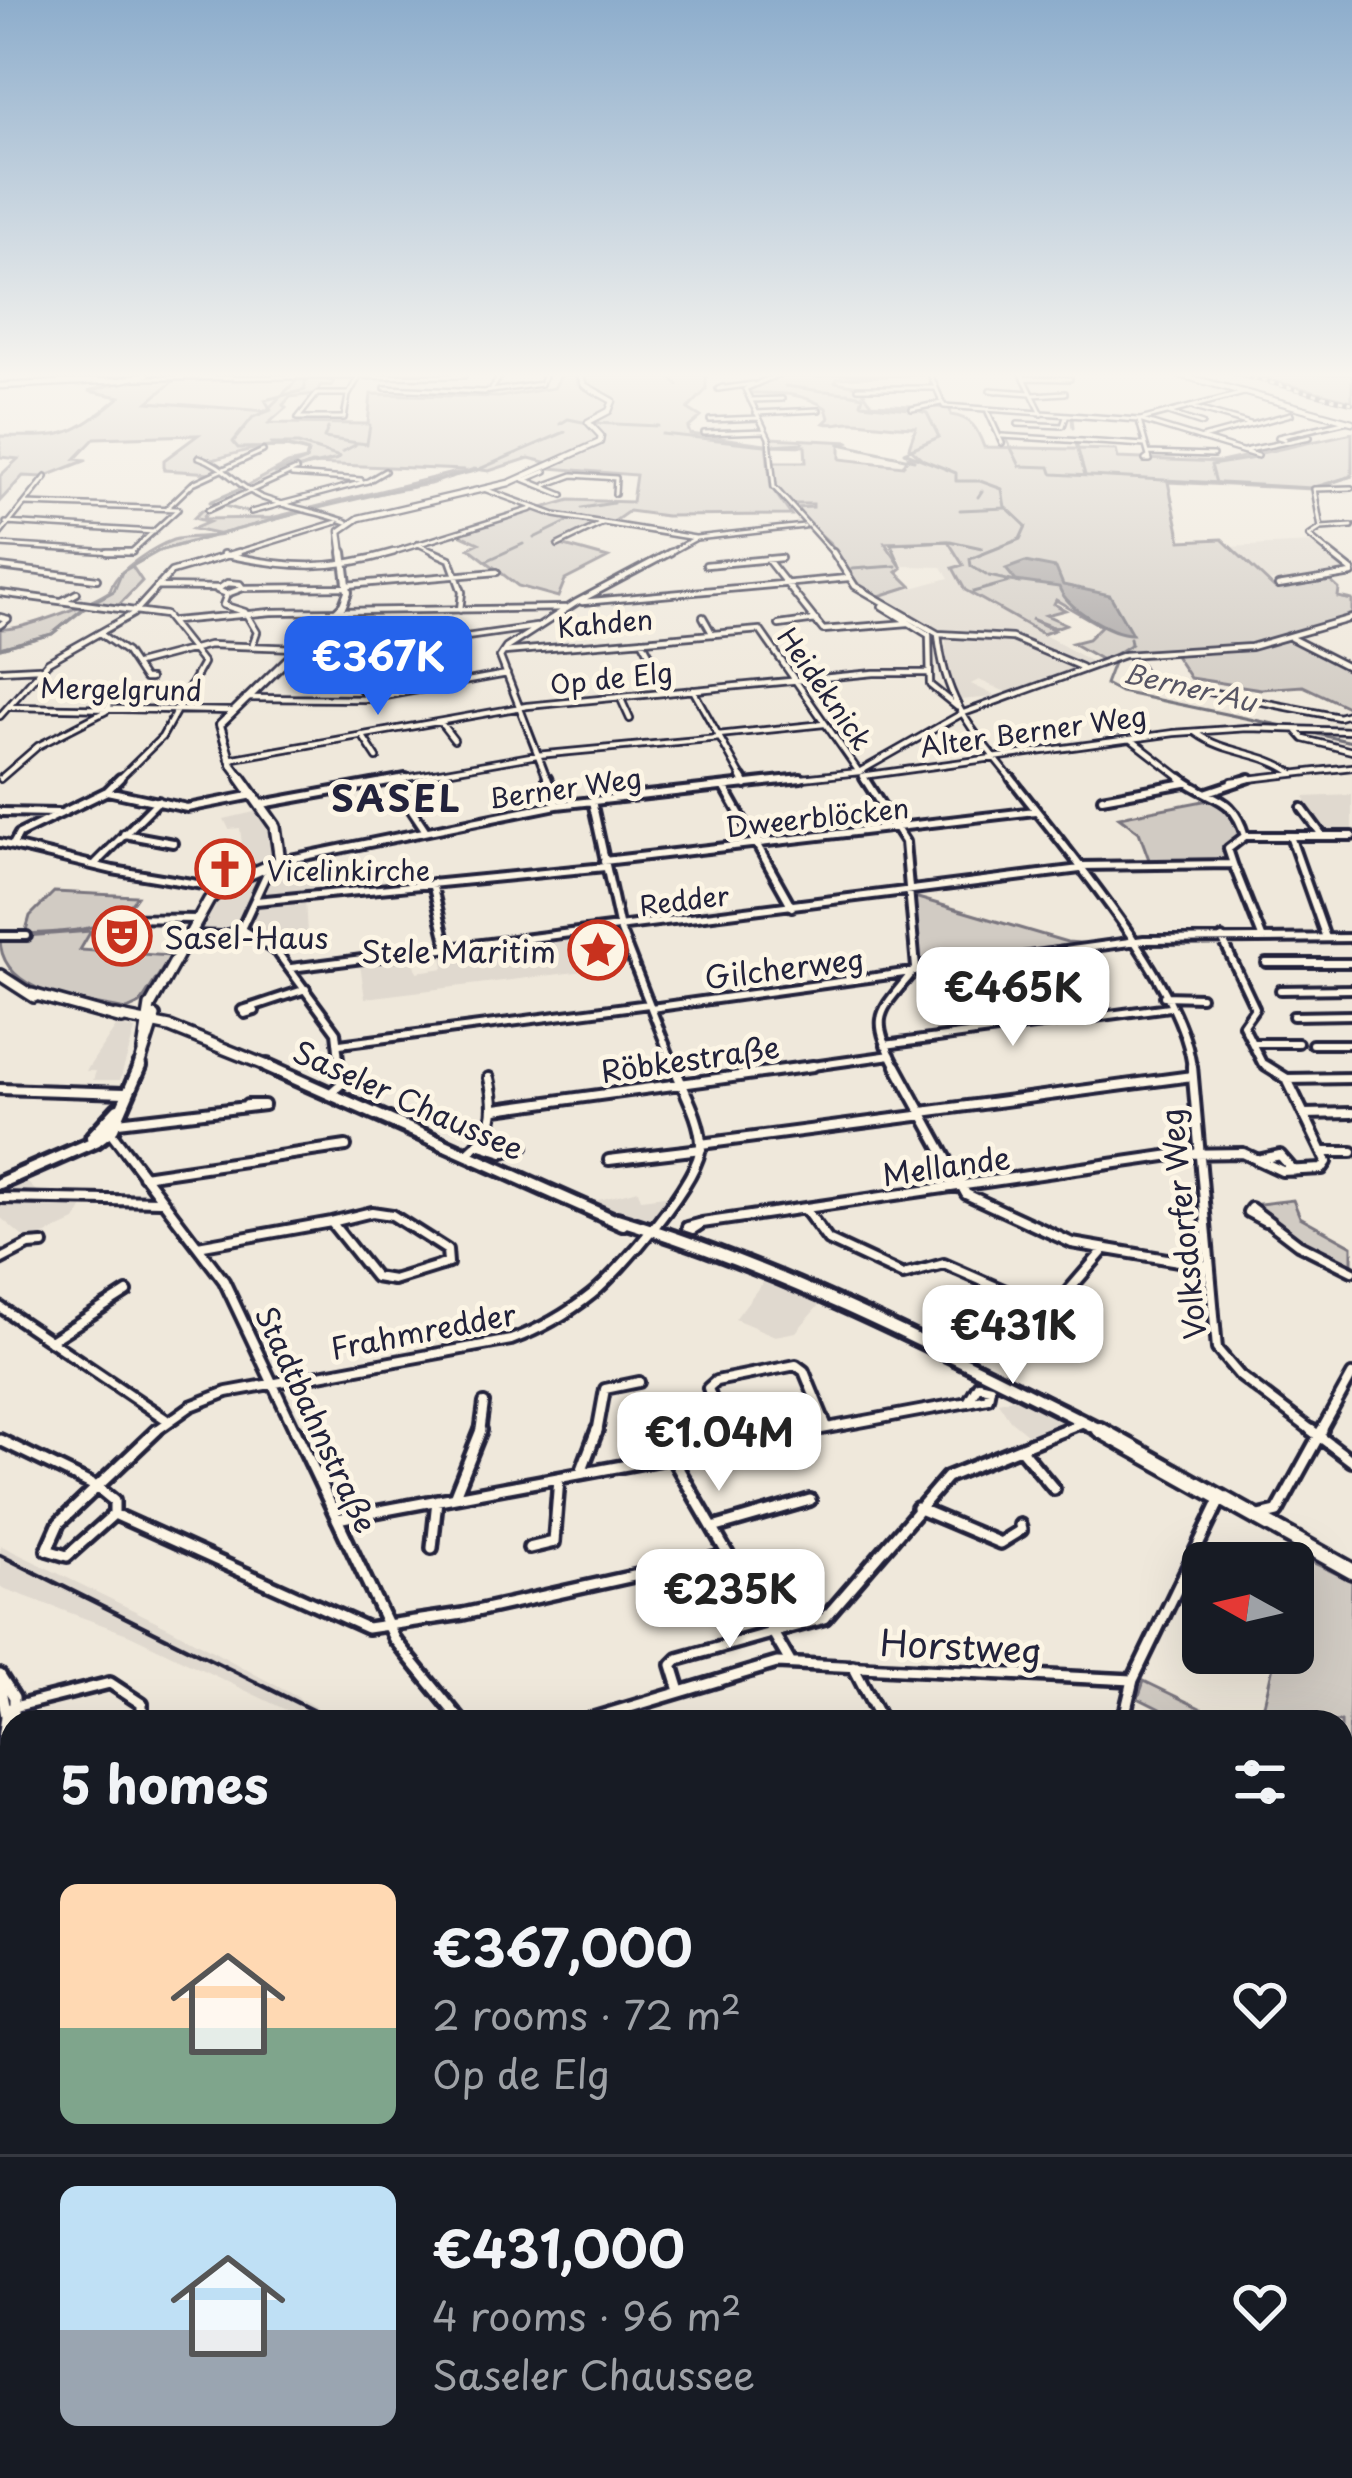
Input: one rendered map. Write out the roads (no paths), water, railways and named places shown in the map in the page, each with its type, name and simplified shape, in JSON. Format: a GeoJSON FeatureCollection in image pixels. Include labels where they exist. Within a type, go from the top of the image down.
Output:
{"type":"FeatureCollection","features":[{"type":"Feature","properties":{"kind":"main road"},"geometry":{"type":"LineString","coordinates":[[122,1016],[149,1006],[222,888],[280,861],[275,826],[229,759],[220,730],[231,711],[337,612],[346,598],[338,536],[347,522],[481,490]]}},
{"type":"Feature","properties":{"kind":"main road","name":"Saseler Chaussee"},"geometry":{"type":"LineString","coordinates":[[4,984],[178,1033],[333,1091],[617,1220],[895,1328],[1222,1497],[1352,1571]]}},
{"type":"Feature","properties":{"kind":"main road"},"geometry":{"type":"LineString","coordinates":[[0,1183],[108,1133],[143,1051],[158,994]]}},
{"type":"Feature","properties":{"kind":"main road"},"geometry":{"type":"LineString","coordinates":[[149,1006],[150,1024]]}},
{"type":"Feature","properties":{"kind":"street"},"geometry":{"type":"LineString","coordinates":[[0,534],[36,490]]}},
{"type":"Feature","properties":{"kind":"street"},"geometry":{"type":"LineString","coordinates":[[167,508],[186,490]]}},
{"type":"Feature","properties":{"kind":"street"},"geometry":{"type":"LineString","coordinates":[[208,510],[230,496],[255,490]]}},
{"type":"Feature","properties":{"kind":"street"},"geometry":{"type":"LineString","coordinates":[[251,512],[334,490]]}},
{"type":"Feature","properties":{"kind":"street"},"geometry":{"type":"LineString","coordinates":[[486,490],[532,508],[696,538],[805,526]]}},
{"type":"Feature","properties":{"kind":"street"},"geometry":{"type":"LineString","coordinates":[[554,490],[563,495]]}},
{"type":"Feature","properties":{"kind":"street"},"geometry":{"type":"LineString","coordinates":[[615,494],[616,490]]}},
{"type":"Feature","properties":{"kind":"street","name":"Volksdorfer Weg"},"geometry":{"type":"LineString","coordinates":[[775,490],[796,517],[828,544],[850,578],[932,641],[932,688],[960,711]]}},
{"type":"Feature","properties":{"kind":"street"},"geometry":{"type":"LineString","coordinates":[[1314,490],[1321,528]]}},
{"type":"Feature","properties":{"kind":"street"},"geometry":{"type":"LineString","coordinates":[[252,491],[337,522]]}},
{"type":"Feature","properties":{"kind":"street"},"geometry":{"type":"LineString","coordinates":[[0,545],[128,553],[178,509],[25,504]]}},
{"type":"Feature","properties":{"kind":"street"},"geometry":{"type":"LineString","coordinates":[[222,554],[269,564],[344,567],[532,508]]}},
{"type":"Feature","properties":{"kind":"street"},"geometry":{"type":"LineString","coordinates":[[0,716],[41,668],[137,610],[171,572],[347,522]]}},
{"type":"Feature","properties":{"kind":"street"},"geometry":{"type":"LineString","coordinates":[[558,545],[603,523]]}},
{"type":"Feature","properties":{"kind":"street"},"geometry":{"type":"LineString","coordinates":[[6,524],[154,532]]}},
{"type":"Feature","properties":{"kind":"street"},"geometry":{"type":"LineString","coordinates":[[1352,526],[1321,528],[1309,538],[1352,573]]}},
{"type":"Feature","properties":{"kind":"street"},"geometry":{"type":"LineString","coordinates":[[557,805],[503,652],[577,602],[696,538]]}},
{"type":"Feature","properties":{"kind":"street"},"geometry":{"type":"LineString","coordinates":[[417,544],[450,559],[462,592],[460,610]]}},
{"type":"Feature","properties":{"kind":"street"},"geometry":{"type":"LineString","coordinates":[[706,565],[781,558]]}},
{"type":"Feature","properties":{"kind":"street"},"geometry":{"type":"LineString","coordinates":[[767,560],[823,629],[908,623]]}},
{"type":"Feature","properties":{"kind":"street"},"geometry":{"type":"LineString","coordinates":[[0,567],[97,579]]}},
{"type":"Feature","properties":{"kind":"street"},"geometry":{"type":"LineString","coordinates":[[253,644],[259,637],[247,613],[223,605],[227,594],[243,588],[347,586],[497,572]]}},
{"type":"Feature","properties":{"kind":"street"},"geometry":{"type":"LineString","coordinates":[[1285,583],[1352,573]]}},
{"type":"Feature","properties":{"kind":"street"},"geometry":{"type":"LineString","coordinates":[[577,602],[850,578]]}},
{"type":"Feature","properties":{"kind":"street"},"geometry":{"type":"LineString","coordinates":[[156,587],[217,588],[235,583],[243,588]]}},
{"type":"Feature","properties":{"kind":"street"},"geometry":{"type":"LineString","coordinates":[[217,588],[227,594]]}},
{"type":"Feature","properties":{"kind":"street"},"geometry":{"type":"LineString","coordinates":[[0,593],[165,615],[203,663],[162,737],[107,790],[19,834],[14,843]]}},
{"type":"Feature","properties":{"kind":"street"},"geometry":{"type":"LineString","coordinates":[[61,602],[77,593]]}},
{"type":"Feature","properties":{"kind":"street","name":"Volksdorfer Weg"},"geometry":{"type":"LineString","coordinates":[[878,601],[938,634],[941,673],[960,711],[1135,942],[1185,1033],[1212,1333],[1223,1358],[1352,1461]]}},
{"type":"Feature","properties":{"kind":"street"},"geometry":{"type":"LineString","coordinates":[[172,621],[247,613],[568,608]]}},
{"type":"Feature","properties":{"kind":"street"},"geometry":{"type":"LineString","coordinates":[[703,617],[712,633]]}},
{"type":"Feature","properties":{"kind":"street"},"geometry":{"type":"LineString","coordinates":[[861,773],[960,711],[1124,655],[1232,650],[1292,638],[1352,618]]}},
{"type":"Feature","properties":{"kind":"street"},"geometry":{"type":"LineString","coordinates":[[779,625],[816,620]]}},
{"type":"Feature","properties":{"kind":"street"},"geometry":{"type":"LineString","coordinates":[[137,664],[194,648],[253,644],[340,655],[538,627]]}},
{"type":"Feature","properties":{"kind":"street","name":"Kahden"},"geometry":{"type":"LineString","coordinates":[[503,652],[757,629]]}},
{"type":"Feature","properties":{"kind":"street","name":"Heideknick"},"geometry":{"type":"LineString","coordinates":[[757,629],[897,829]]}},
{"type":"Feature","properties":{"kind":"street"},"geometry":{"type":"LineString","coordinates":[[98,633],[110,638],[137,664],[144,679],[150,679]]}},
{"type":"Feature","properties":{"kind":"street"},"geometry":{"type":"LineString","coordinates":[[938,634],[1012,638],[1083,668]]}},
{"type":"Feature","properties":{"kind":"street"},"geometry":{"type":"LineString","coordinates":[[1292,638],[1352,669]]}},
{"type":"Feature","properties":{"kind":"street"},"geometry":{"type":"LineString","coordinates":[[642,640],[671,692]]}},
{"type":"Feature","properties":{"kind":"street"},"geometry":{"type":"LineString","coordinates":[[340,655],[368,699]]}},
{"type":"Feature","properties":{"kind":"street"},"geometry":{"type":"LineString","coordinates":[[1138,665],[1148,680],[1339,717],[1352,713]]}},
{"type":"Feature","properties":{"kind":"street"},"geometry":{"type":"LineString","coordinates":[[422,666],[438,686]]}},
{"type":"Feature","properties":{"kind":"street"},"geometry":{"type":"LineString","coordinates":[[0,670],[41,668]]}},
{"type":"Feature","properties":{"kind":"street","name":"Op de Elg"},"geometry":{"type":"LineString","coordinates":[[229,759],[520,707],[793,680],[929,673]]}},
{"type":"Feature","properties":{"kind":"street"},"geometry":{"type":"LineString","coordinates":[[245,698],[368,699],[507,674]]}},
{"type":"Feature","properties":{"kind":"street"},"geometry":{"type":"LineString","coordinates":[[693,690],[746,785]]}},
{"type":"Feature","properties":{"kind":"street"},"geometry":{"type":"LineString","coordinates":[[0,779],[38,746],[106,711],[116,692]]}},
{"type":"Feature","properties":{"kind":"street"},"geometry":{"type":"LineString","coordinates":[[620,697],[630,718]]}},
{"type":"Feature","properties":{"kind":"street","name":"Mergelgrund"},"geometry":{"type":"LineString","coordinates":[[10,707],[231,711]]}},
{"type":"Feature","properties":{"kind":"street"},"geometry":{"type":"LineString","coordinates":[[1339,717],[1350,731]]}},
{"type":"Feature","properties":{"kind":"street"},"geometry":{"type":"LineString","coordinates":[[440,722],[454,740]]}},
{"type":"Feature","properties":{"kind":"street"},"geometry":{"type":"LineString","coordinates":[[107,790],[187,808],[401,780],[537,755],[825,724]]}},
{"type":"Feature","properties":{"kind":"street"},"geometry":{"type":"LineString","coordinates":[[1296,730],[1304,739],[1352,751]]}},
{"type":"Feature","properties":{"kind":"street","name":"Alter Berner Weg"},"geometry":{"type":"LineString","coordinates":[[861,773],[1195,732],[1350,731]]}},
{"type":"Feature","properties":{"kind":"street"},"geometry":{"type":"LineString","coordinates":[[1195,732],[1216,748],[1274,757],[1293,773]]}},
{"type":"Feature","properties":{"kind":"street"},"geometry":{"type":"LineString","coordinates":[[362,735],[377,758]]}},
{"type":"Feature","properties":{"kind":"street"},"geometry":{"type":"LineString","coordinates":[[1131,739],[1186,783],[1232,806],[1245,836]]}},
{"type":"Feature","properties":{"kind":"street"},"geometry":{"type":"LineString","coordinates":[[1206,792],[1235,780],[1352,766]]}},
{"type":"Feature","properties":{"kind":"street","name":"Berner Weg"},"geometry":{"type":"LineString","coordinates":[[280,861],[557,805],[861,773]]}},
{"type":"Feature","properties":{"kind":"street"},"geometry":{"type":"LineString","coordinates":[[401,780],[396,786],[426,831]]}},
{"type":"Feature","properties":{"kind":"street"},"geometry":{"type":"LineString","coordinates":[[1102,798],[1186,783]]}},
{"type":"Feature","properties":{"kind":"street"},"geometry":{"type":"LineString","coordinates":[[724,787],[792,907]]}},
{"type":"Feature","properties":{"kind":"street"},"geometry":{"type":"LineString","coordinates":[[94,864],[120,836],[147,817],[158,801]]}},
{"type":"Feature","properties":{"kind":"street"},"geometry":{"type":"LineString","coordinates":[[592,801],[620,928],[701,1147]]}},
{"type":"Feature","properties":{"kind":"street","name":"Dweerblöcken"},"geometry":{"type":"LineString","coordinates":[[256,901],[1035,811]]}},
{"type":"Feature","properties":{"kind":"street"},"geometry":{"type":"LineString","coordinates":[[0,812],[63,813]]}},
{"type":"Feature","properties":{"kind":"street"},"geometry":{"type":"LineString","coordinates":[[1310,815],[1322,836]]}},
{"type":"Feature","properties":{"kind":"street"},"geometry":{"type":"LineString","coordinates":[[897,829],[908,857],[914,973],[878,1015],[877,1030],[966,1195],[1033,1228],[1103,1251],[1208,1266]]}},
{"type":"Feature","properties":{"kind":"street"},"geometry":{"type":"LineString","coordinates":[[120,836],[173,843]]}},
{"type":"Feature","properties":{"kind":"street"},"geometry":{"type":"LineString","coordinates":[[1262,937],[1228,849],[1245,836],[1352,836]]}},
{"type":"Feature","properties":{"kind":"street"},"geometry":{"type":"LineString","coordinates":[[1290,836],[1326,938]]}},
{"type":"Feature","properties":{"kind":"street"},"geometry":{"type":"LineString","coordinates":[[0,843],[222,888]]}},
{"type":"Feature","properties":{"kind":"street","name":"Redder"},"geometry":{"type":"LineString","coordinates":[[291,968],[909,893],[1081,867],[1233,864]]}},
{"type":"Feature","properties":{"kind":"street"},"geometry":{"type":"LineString","coordinates":[[190,935],[223,936],[241,929],[266,880]]}},
{"type":"Feature","properties":{"kind":"street"},"geometry":{"type":"LineString","coordinates":[[432,883],[448,950]]}},
{"type":"Feature","properties":{"kind":"street"},"geometry":{"type":"LineString","coordinates":[[133,916],[199,919]]}},
{"type":"Feature","properties":{"kind":"street"},"geometry":{"type":"LineString","coordinates":[[241,929],[277,952],[291,968],[340,1044],[341,1084],[333,1091]]}},
{"type":"Feature","properties":{"kind":"street"},"geometry":{"type":"LineString","coordinates":[[0,937],[27,936]]}},
{"type":"Feature","properties":{"kind":"street"},"geometry":{"type":"LineString","coordinates":[[1222,938],[1254,1006],[1244,1024],[1266,1069],[1287,1079],[1352,1078]]}},
{"type":"Feature","properties":{"kind":"street","name":"Gilcherweg"},"geometry":{"type":"LineString","coordinates":[[340,1044],[1135,942],[1352,938]]}},
{"type":"Feature","properties":{"kind":"street"},"geometry":{"type":"LineString","coordinates":[[1266,963],[1352,963]]}},
{"type":"Feature","properties":{"kind":"street"},"geometry":{"type":"LineString","coordinates":[[252,1007],[306,989]]}},
{"type":"Feature","properties":{"kind":"street"},"geometry":{"type":"LineString","coordinates":[[1280,990],[1352,989]]}},
{"type":"Feature","properties":{"kind":"street"},"geometry":{"type":"LineString","coordinates":[[1164,996],[1201,997]]}},
{"type":"Feature","properties":{"kind":"street"},"geometry":{"type":"LineString","coordinates":[[885,1045],[1170,1007]]}},
{"type":"Feature","properties":{"kind":"street"},"geometry":{"type":"LineString","coordinates":[[1293,1016],[1352,1015]]}},
{"type":"Feature","properties":{"kind":"street"},"geometry":{"type":"LineString","coordinates":[[1252,1043],[1298,1042]]}},
{"type":"Feature","properties":{"kind":"street"},"geometry":{"type":"LineString","coordinates":[[1312,1044],[1352,1043]]}},
{"type":"Feature","properties":{"kind":"street","name":"Röbkestraße"},"geometry":{"type":"LineString","coordinates":[[496,1109],[891,1055]]}},
{"type":"Feature","properties":{"kind":"street"},"geometry":{"type":"LineString","coordinates":[[609,1160],[1192,1076]]}},
{"type":"Feature","properties":{"kind":"street"},"geometry":{"type":"LineString","coordinates":[[467,1154],[494,1129],[496,1109],[489,1078]]}},
{"type":"Feature","properties":{"kind":"street"},"geometry":{"type":"LineString","coordinates":[[1257,1160],[1270,1168],[1294,1171],[1322,1169],[1327,1162],[1287,1079]]}},
{"type":"Feature","properties":{"kind":"street"},"geometry":{"type":"LineString","coordinates":[[0,1089],[125,1093]]}},
{"type":"Feature","properties":{"kind":"street"},"geometry":{"type":"LineString","coordinates":[[108,1133],[247,1105]]}},
{"type":"Feature","properties":{"kind":"street"},"geometry":{"type":"LineString","coordinates":[[1304,1114],[1352,1113]]}},
{"type":"Feature","properties":{"kind":"street","name":"Stadtbahnstraße"},"geometry":{"type":"LineString","coordinates":[[108,1133],[232,1295],[388,1627],[403,1655],[451,1710]]}},
{"type":"Feature","properties":{"kind":"street"},"geometry":{"type":"LineString","coordinates":[[479,1145],[503,1152],[523,1147]]}},
{"type":"Feature","properties":{"kind":"street"},"geometry":{"type":"LineString","coordinates":[[142,1176],[346,1146]]}},
{"type":"Feature","properties":{"kind":"street","name":"Frahmredder"},"geometry":{"type":"LineString","coordinates":[[114,1514],[70,1555],[58,1556],[45,1548],[47,1538],[167,1420],[205,1398],[530,1334],[584,1303],[689,1184],[701,1147]]}},
{"type":"Feature","properties":{"kind":"street"},"geometry":{"type":"LineString","coordinates":[[1322,1152],[1352,1151]]}},
{"type":"Feature","properties":{"kind":"street","name":"Mellande"},"geometry":{"type":"LineString","coordinates":[[702,1223],[1197,1154],[1243,1153],[1257,1160]]}},
{"type":"Feature","properties":{"kind":"street"},"geometry":{"type":"LineString","coordinates":[[1257,1160],[1280,1156],[1294,1171]]}},
{"type":"Feature","properties":{"kind":"street"},"geometry":{"type":"LineString","coordinates":[[0,1198],[160,1201]]}},
{"type":"Feature","properties":{"kind":"street"},"geometry":{"type":"LineString","coordinates":[[805,1209],[828,1240],[903,1275],[944,1264],[1051,1312],[1088,1335]]}},
{"type":"Feature","properties":{"kind":"street"},"geometry":{"type":"LineString","coordinates":[[198,1246],[386,1212],[448,1250],[449,1261],[440,1269],[398,1279],[375,1277],[331,1222]]}},
{"type":"Feature","properties":{"kind":"street"},"geometry":{"type":"LineString","coordinates":[[1265,1221],[1290,1243],[1352,1271]]}},
{"type":"Feature","properties":{"kind":"street"},"geometry":{"type":"LineString","coordinates":[[0,1260],[29,1245],[43,1244]]}},
{"type":"Feature","properties":{"kind":"street"},"geometry":{"type":"LineString","coordinates":[[1051,1312],[1103,1251]]}},
{"type":"Feature","properties":{"kind":"street"},"geometry":{"type":"LineString","coordinates":[[50,1341],[127,1292]]}},
{"type":"Feature","properties":{"kind":"street"},"geometry":{"type":"LineString","coordinates":[[0,1307],[167,1420]]}},
{"type":"Feature","properties":{"kind":"street"},"geometry":{"type":"LineString","coordinates":[[728,1445],[708,1388],[716,1381],[783,1367],[796,1365],[804,1371],[827,1427]]}},
{"type":"Feature","properties":{"kind":"street"},"geometry":{"type":"LineString","coordinates":[[1252,1515],[1276,1514],[1352,1375]]}},
{"type":"Feature","properties":{"kind":"street"},"geometry":{"type":"LineString","coordinates":[[580,1474],[594,1446],[605,1389],[639,1382]]}},
{"type":"Feature","properties":{"kind":"street"},"geometry":{"type":"LineString","coordinates":[[337,1519],[968,1402]]}},
{"type":"Feature","properties":{"kind":"street"},"geometry":{"type":"LineString","coordinates":[[454,1496],[473,1459],[486,1412],[484,1403]]}},
{"type":"Feature","properties":{"kind":"street"},"geometry":{"type":"LineString","coordinates":[[680,1690],[672,1665],[678,1658],[824,1618],[947,1477],[1081,1423]]}},
{"type":"Feature","properties":{"kind":"street"},"geometry":{"type":"LineString","coordinates":[[0,1440],[97,1487],[114,1501],[114,1514],[356,1626],[388,1627],[728,1555]]}},
{"type":"Feature","properties":{"kind":"street"},"geometry":{"type":"LineString","coordinates":[[1020,1448],[1054,1490]]}},
{"type":"Feature","properties":{"kind":"street"},"geometry":{"type":"LineString","coordinates":[[671,1456],[790,1662]]}},
{"type":"Feature","properties":{"kind":"street"},"geometry":{"type":"LineString","coordinates":[[529,1548],[554,1542],[559,1478]]}},
{"type":"Feature","properties":{"kind":"street"},"geometry":{"type":"LineString","coordinates":[[1127,1710],[1133,1680],[1222,1497]]}},
{"type":"Feature","properties":{"kind":"street"},"geometry":{"type":"LineString","coordinates":[[432,1548],[437,1500]]}},
{"type":"Feature","properties":{"kind":"street"},"geometry":{"type":"LineString","coordinates":[[713,1528],[810,1501]]}},
{"type":"Feature","properties":{"kind":"street"},"geometry":{"type":"LineString","coordinates":[[917,1508],[1000,1543],[1021,1530],[1020,1525]]}},
{"type":"Feature","properties":{"kind":"street","name":"Horstweg"},"geometry":{"type":"LineString","coordinates":[[618,1710],[790,1662],[1133,1680]]}},
{"type":"Feature","properties":{"kind":"street"},"geometry":{"type":"LineString","coordinates":[[853,1666],[875,1710]]}},
{"type":"Feature","properties":{"kind":"street"},"geometry":{"type":"LineString","coordinates":[[0,1680],[11,1710]]}},
{"type":"Feature","properties":{"kind":"street"},"geometry":{"type":"LineString","coordinates":[[10,1707],[110,1683],[142,1704],[142,1710]]}},
{"type":"Feature","properties":{"kind":"waterway"},"geometry":{"type":"LineString","coordinates":[[215,502],[210,502],[239,490]]}},
{"type":"Feature","properties":{"kind":"waterway"},"geometry":{"type":"LineString","coordinates":[[314,509],[396,490]]}},
{"type":"Feature","properties":{"kind":"waterway","name":"Berner Au"},"geometry":{"type":"LineString","coordinates":[[1002,490],[1005,507]]}},
{"type":"Feature","properties":{"kind":"waterway"},"geometry":{"type":"LineString","coordinates":[[978,497],[982,491]]}},
{"type":"Feature","properties":{"kind":"waterway"},"geometry":{"type":"LineString","coordinates":[[582,508],[613,503]]}},
{"type":"Feature","properties":{"kind":"waterway"},"geometry":{"type":"LineString","coordinates":[[221,505],[247,512]]}},
{"type":"Feature","properties":{"kind":"waterway","name":"Berner Au"},"geometry":{"type":"LineString","coordinates":[[986,575],[971,566],[970,559],[1020,539],[1026,526],[1006,507]]}},
{"type":"Feature","properties":{"kind":"waterway"},"geometry":{"type":"LineString","coordinates":[[960,510],[1006,508]]}},
{"type":"Feature","properties":{"kind":"waterway"},"geometry":{"type":"LineString","coordinates":[[90,604],[114,591],[122,572],[158,551],[310,510]]}},
{"type":"Feature","properties":{"kind":"waterway"},"geometry":{"type":"LineString","coordinates":[[534,538],[571,520]]}},
{"type":"Feature","properties":{"kind":"waterway"},"geometry":{"type":"LineString","coordinates":[[900,564],[891,544],[950,541],[982,548]]}},
{"type":"Feature","properties":{"kind":"waterway"},"geometry":{"type":"LineString","coordinates":[[486,561],[523,544]]}},
{"type":"Feature","properties":{"kind":"waterway"},"geometry":{"type":"LineString","coordinates":[[852,569],[896,566]]}},
{"type":"Feature","properties":{"kind":"waterway","name":"Berner Au"},"geometry":{"type":"LineString","coordinates":[[989,576],[1020,583]]}},
{"type":"Feature","properties":{"kind":"waterway"},"geometry":{"type":"LineString","coordinates":[[973,592],[1009,582]]}},
{"type":"Feature","properties":{"kind":"waterway"},"geometry":{"type":"LineString","coordinates":[[0,648],[52,634],[85,607]]}},
{"type":"Feature","properties":{"kind":"waterway","name":"Berner Au"},"geometry":{"type":"LineString","coordinates":[[1111,657],[1131,644],[1130,638]]}},
{"type":"Feature","properties":{"kind":"waterway","name":"Berner Au"},"geometry":{"type":"LineString","coordinates":[[1113,663],[1105,684],[1120,692],[1288,727]]}},
{"type":"Feature","properties":{"kind":"waterway","name":"Berner Au"},"geometry":{"type":"LineString","coordinates":[[1308,732],[1352,742]]}},
{"type":"Feature","properties":{"kind":"tram line"},"geometry":{"type":"LineString","coordinates":[[0,1555],[312,1710]]}},
{"type":"Feature","properties":{"kind":"place","name":"Vicelinkirche"},"geometry":{"type":"Point","coordinates":[225,869]}},
{"type":"Feature","properties":{"kind":"place","name":"Sasel-Haus"},"geometry":{"type":"Point","coordinates":[122,936]}},
{"type":"Feature","properties":{"kind":"place","name":"Stele Maritim"},"geometry":{"type":"Point","coordinates":[598,950]}},
{"type":"Feature","properties":{"kind":"district","name":"SASEL"},"geometry":{"type":"Point","coordinates":[397,797]}}]}
